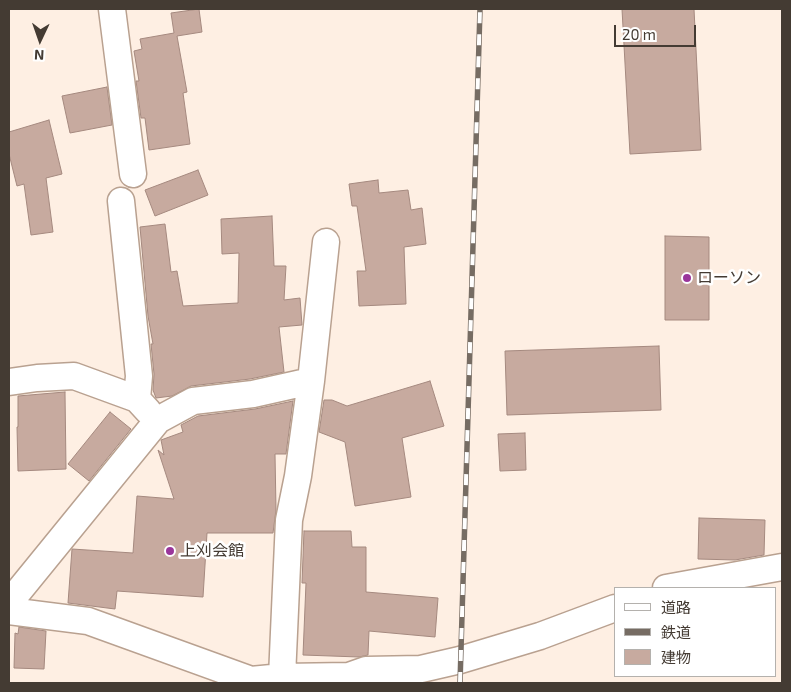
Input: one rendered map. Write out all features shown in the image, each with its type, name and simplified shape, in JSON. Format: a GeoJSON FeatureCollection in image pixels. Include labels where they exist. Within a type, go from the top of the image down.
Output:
{"type":"FeatureCollection","features":[{"type":"Feature","properties":{"kind":"street"},"geometry":{"type":"LineString","coordinates":[[112,9],[133,174]]}},
{"type":"Feature","properties":{"kind":"street"},"geometry":{"type":"LineString","coordinates":[[121,201],[138,376],[137,399]]}},
{"type":"Feature","properties":{"kind":"street"},"geometry":{"type":"LineString","coordinates":[[282,677],[289,520],[298,476],[311,381],[326,242]]}},
{"type":"Feature","properties":{"kind":"street"},"geometry":{"type":"LineString","coordinates":[[9,382],[74,376],[137,399],[158,420]]}},
{"type":"Feature","properties":{"kind":"street"},"geometry":{"type":"LineString","coordinates":[[9,603],[158,420],[193,400],[253,394],[311,381]]}},
{"type":"Feature","properties":{"kind":"street"},"geometry":{"type":"LineString","coordinates":[[672,587],[782,567]]}},
{"type":"Feature","properties":{"kind":"street"},"geometry":{"type":"LineString","coordinates":[[9,611],[88,621],[250,682],[282,677],[349,680],[366,670],[421,669],[460,660],[540,636],[614,608]]}},
{"type":"Feature","properties":{"kind":"building"},"geometry":{"type":"Polygon","coordinates":[[[199,9],[202,32],[177,36],[187,92],[183,93],[190,144],[149,150],[145,118],[141,118],[136,81],[139,81],[134,51],[142,49],[140,39],[174,33],[171,13],[199,9]]]}},
{"type":"Feature","properties":{"kind":"building"},"geometry":{"type":"Polygon","coordinates":[[[622,9],[694,9],[701,150],[630,154],[622,9]]]}},
{"type":"Feature","properties":{"kind":"building"},"geometry":{"type":"Polygon","coordinates":[[[107,87],[112,125],[70,133],[62,96],[107,87]]]}},
{"type":"Feature","properties":{"kind":"building"},"geometry":{"type":"Polygon","coordinates":[[[49,120],[62,174],[46,178],[53,232],[31,235],[24,184],[17,186],[9,154],[9,132],[49,120]]]}},
{"type":"Feature","properties":{"kind":"building"},"geometry":{"type":"Polygon","coordinates":[[[198,170],[208,195],[155,216],[145,190],[198,170]]]}},
{"type":"Feature","properties":{"kind":"building"},"geometry":{"type":"Polygon","coordinates":[[[378,180],[379,193],[408,190],[411,210],[422,208],[426,244],[404,247],[406,304],[359,306],[357,271],[366,271],[357,206],[352,206],[349,184],[378,180]]]}},
{"type":"Feature","properties":{"kind":"building"},"geometry":{"type":"Polygon","coordinates":[[[272,216],[274,266],[286,266],[284,300],[300,298],[302,325],[279,327],[284,372],[250,379],[191,386],[172,396],[156,398],[153,390],[154,374],[151,344],[153,344],[148,316],[140,227],[165,224],[171,272],[177,271],[183,306],[238,303],[239,253],[222,254],[221,219],[272,216]]]}},
{"type":"Feature","properties":{"kind":"building","name":"ローソン"},"geometry":{"type":"Polygon","coordinates":[[[665,236],[709,237],[709,320],[665,320],[665,236]]]}},
{"type":"Feature","properties":{"kind":"building"},"geometry":{"type":"Polygon","coordinates":[[[659,346],[661,410],[507,415],[505,351],[659,346]]]}},
{"type":"Feature","properties":{"kind":"building"},"geometry":{"type":"Polygon","coordinates":[[[430,381],[444,426],[402,438],[411,497],[355,506],[345,442],[319,432],[324,400],[332,400],[347,406],[430,381]]]}},
{"type":"Feature","properties":{"kind":"building"},"geometry":{"type":"Polygon","coordinates":[[[65,392],[66,469],[18,471],[18,396],[65,392]]]}},
{"type":"Feature","properties":{"kind":"building"},"geometry":{"type":"Polygon","coordinates":[[[293,401],[286,454],[275,454],[276,510],[273,533],[207,533],[203,597],[117,591],[115,609],[68,603],[72,549],[133,553],[137,496],[174,499],[158,450],[164,455],[161,440],[183,432],[181,425],[198,416],[255,409],[293,401]]]}},
{"type":"Feature","properties":{"kind":"building"},"geometry":{"type":"Polygon","coordinates":[[[110,412],[131,429],[89,481],[68,464],[110,412]]]}},
{"type":"Feature","properties":{"kind":"building"},"geometry":{"type":"Polygon","coordinates":[[[525,433],[526,470],[500,471],[498,434],[525,433]]]}},
{"type":"Feature","properties":{"kind":"building"},"geometry":{"type":"Polygon","coordinates":[[[699,518],[765,520],[764,555],[735,560],[698,559],[699,518]]]}},
{"type":"Feature","properties":{"kind":"building"},"geometry":{"type":"Polygon","coordinates":[[[304,531],[351,531],[352,547],[366,547],[366,592],[438,598],[435,637],[369,631],[368,655],[359,657],[303,655],[306,583],[302,583],[304,531]]]}},
{"type":"Feature","properties":{"kind":"building"},"geometry":{"type":"Polygon","coordinates":[[[19,627],[46,631],[44,669],[14,668],[15,633],[18,634],[19,627]]]}},
{"type":"Feature","properties":{"kind":"railway"},"geometry":{"type":"LineString","coordinates":[[460,683],[480,9]]}},
{"type":"Feature","properties":{"kind":"place","name":"ローソン"},"geometry":{"type":"Point","coordinates":[687,278]}},
{"type":"Feature","properties":{"kind":"place","name":"上刈会館"},"geometry":{"type":"Point","coordinates":[170,551]}}]}
